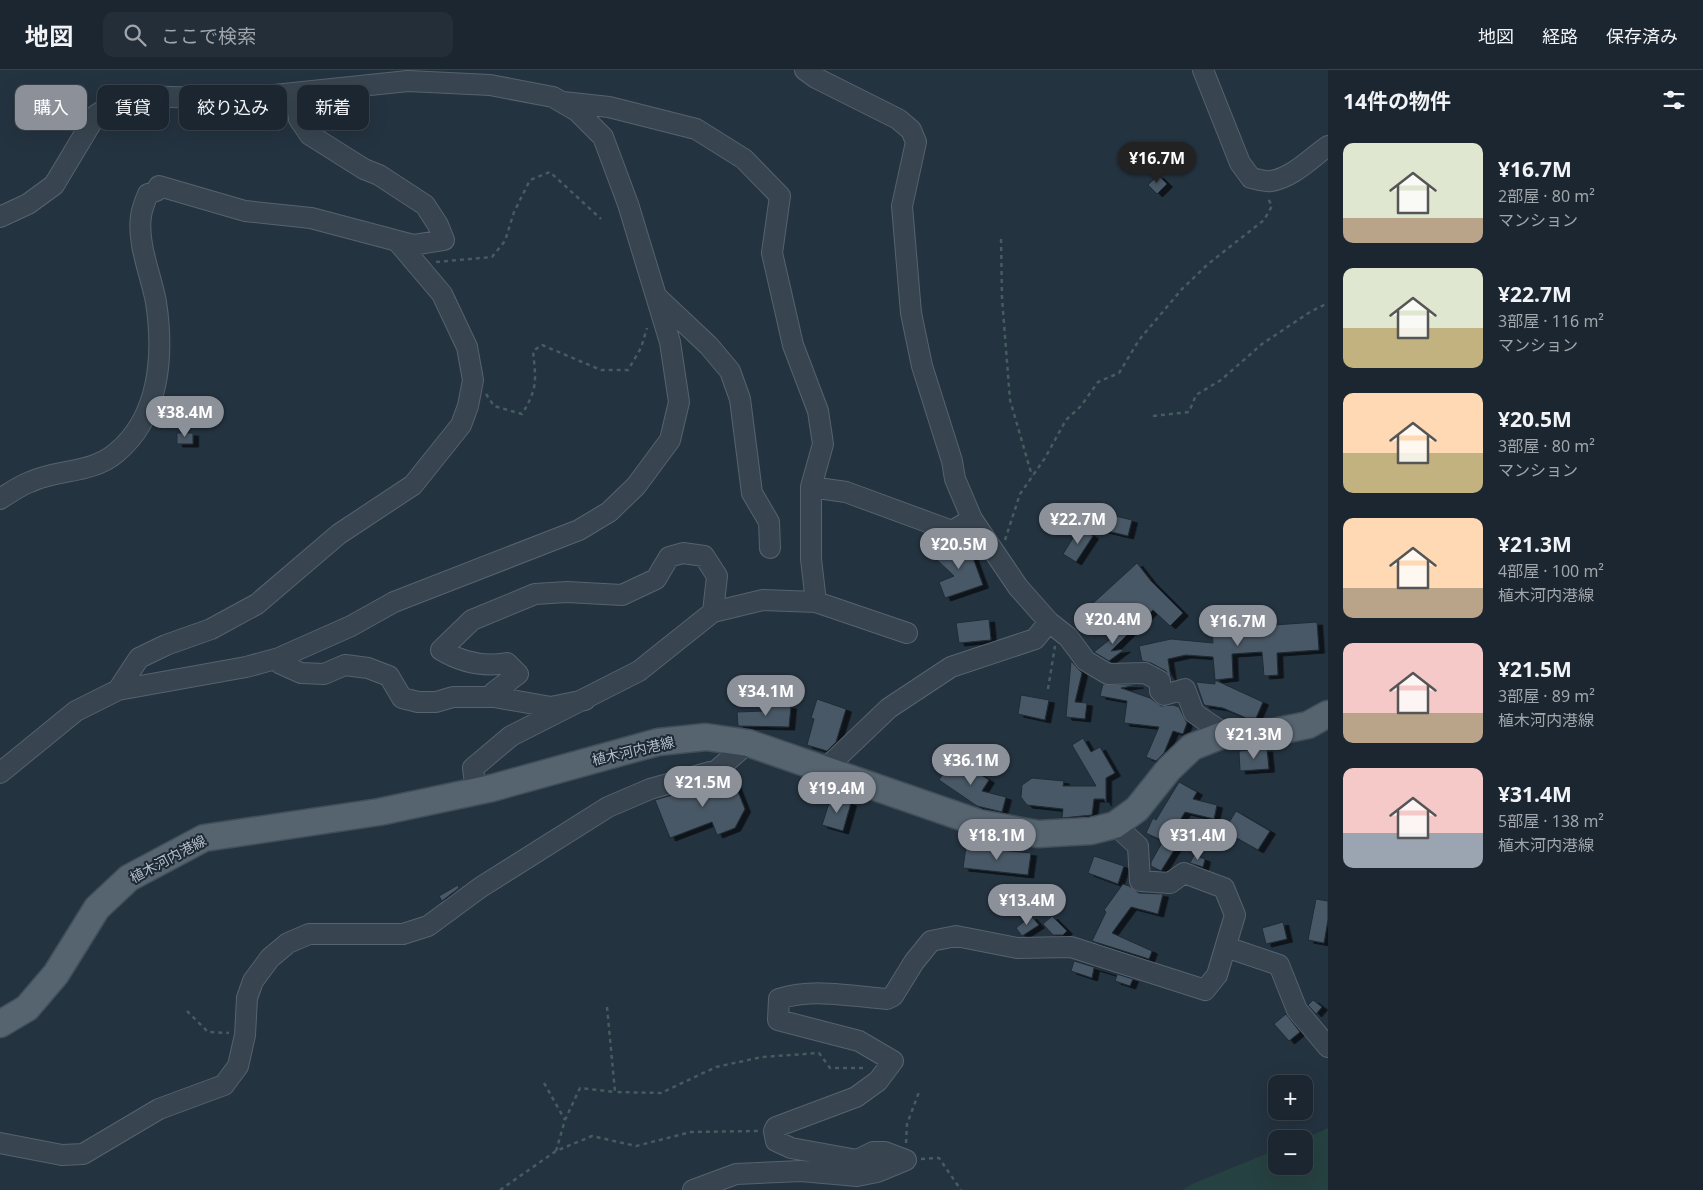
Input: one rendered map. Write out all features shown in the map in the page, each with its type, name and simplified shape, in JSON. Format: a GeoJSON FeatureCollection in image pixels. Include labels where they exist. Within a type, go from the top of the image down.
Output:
{"type":"FeatureCollection","features":[{"type":"Feature","properties":{"kind":"main road","name":"植木河内港線"},"geometry":{"type":"LineString","coordinates":[[0,1024],[27,1008],[56,974],[96,908],[129,878],[204,838],[379,812],[476,791],[658,742],[706,737],[748,743],[979,823],[1038,834],[1091,831],[1115,825],[1138,809],[1169,769],[1192,747],[1225,734],[1282,730],[1308,725],[1328,714]]}},
{"type":"Feature","properties":{"kind":"street"},"geometry":{"type":"LineString","coordinates":[[805,70],[816,78],[898,118],[912,130],[916,142],[902,206],[911,313],[922,366],[952,461],[955,478],[972,519],[1018,587],[1049,622],[1068,637],[1086,661],[1108,674],[1145,672],[1160,680],[1160,691],[1164,695],[1185,689],[1194,713],[1225,734]]}},
{"type":"Feature","properties":{"kind":"street"},"geometry":{"type":"LineString","coordinates":[[1203,70],[1240,163],[1251,178],[1269,182],[1280,178],[1296,170],[1328,146]]}},
{"type":"Feature","properties":{"kind":"street"},"geometry":{"type":"LineString","coordinates":[[0,217],[28,204],[54,185],[96,115],[124,98],[139,96],[236,99],[408,81],[490,85],[553,97],[577,111],[603,137],[628,204],[670,342],[679,402],[670,440],[636,486],[609,512],[579,530],[394,602],[351,626],[279,658],[246,667],[118,690],[76,710],[0,773]]}},
{"type":"Feature","properties":{"kind":"street"},"geometry":{"type":"LineString","coordinates":[[0,499],[31,481],[91,467],[116,453],[136,431],[152,401],[161,349],[156,302],[143,245],[141,217],[148,194],[156,191],[158,186],[245,211],[311,218],[397,242],[413,245],[444,240],[438,225],[425,205],[380,175],[364,169],[310,136],[299,119],[295,93]]}},
{"type":"Feature","properties":{"kind":"street"},"geometry":{"type":"LineString","coordinates":[[560,102],[609,107],[696,129],[744,159],[780,196],[772,253],[794,345],[818,411],[824,444],[811,487],[811,559],[816,602]]}},
{"type":"Feature","properties":{"kind":"street"},"geometry":{"type":"LineString","coordinates":[[118,690],[139,658],[166,645],[211,629],[257,604],[339,534],[413,484],[461,424],[468,406],[473,380],[467,347],[442,294],[397,242]]}},
{"type":"Feature","properties":{"kind":"street"},"geometry":{"type":"LineString","coordinates":[[656,297],[709,346],[730,371],[741,406],[752,494],[769,522],[770,548]]}},
{"type":"Feature","properties":{"kind":"street"},"geometry":{"type":"LineString","coordinates":[[811,487],[846,492],[952,531],[972,519]]}},
{"type":"Feature","properties":{"kind":"street"},"geometry":{"type":"LineString","coordinates":[[494,697],[494,692],[518,674],[507,663],[490,666],[455,659],[441,650],[472,620],[498,608],[536,594],[567,592],[622,594],[656,579],[669,557],[684,552],[704,556],[717,576],[713,612]]}},
{"type":"Feature","properties":{"kind":"street"},"geometry":{"type":"LineString","coordinates":[[476,791],[472,768],[511,736],[639,671],[713,612],[764,600],[816,602],[906,633]]}},
{"type":"Feature","properties":{"kind":"street"},"geometry":{"type":"LineString","coordinates":[[824,770],[888,708],[951,667],[1035,638],[1049,622]]}},
{"type":"Feature","properties":{"kind":"street"},"geometry":{"type":"LineString","coordinates":[[279,658],[281,664],[301,673],[324,674],[345,665],[368,668],[389,676],[402,698],[418,702],[436,702],[453,697],[494,697],[551,707],[585,700]]}},
{"type":"Feature","properties":{"kind":"street"},"geometry":{"type":"LineString","coordinates":[[0,1143],[62,1155],[83,1154],[158,1109],[224,1085],[238,1066],[245,1035],[247,998],[253,981],[270,958],[288,943],[310,934],[403,934],[428,926],[481,887],[608,807],[650,789],[717,770],[748,743]]}},
{"type":"Feature","properties":{"kind":"street"},"geometry":{"type":"LineString","coordinates":[[906,1160],[884,1152],[873,1152],[857,1160],[791,1148],[776,1141],[774,1131],[776,1127],[856,1097],[878,1081],[894,1061],[859,1041],[778,1020],[779,999],[795,994],[818,994],[887,999],[894,996],[914,962],[931,941],[956,936],[1018,948],[1072,947],[1205,990],[1217,975],[1235,915],[1224,888],[1184,873],[1170,883],[1140,881],[1138,846],[1115,825]]}},
{"type":"Feature","properties":{"kind":"street"},"geometry":{"type":"LineString","coordinates":[[1226,947],[1279,965],[1297,1010],[1328,1047]]}},
{"type":"Feature","properties":{"kind":"street"},"geometry":{"type":"LineString","coordinates":[[693,1190],[736,1174],[801,1171],[857,1176],[877,1172],[906,1160]]}},
{"type":"Feature","properties":{"kind":"path"},"geometry":{"type":"LineString","coordinates":[[419,266],[447,260],[492,257],[505,241],[514,212],[530,180],[550,172],[601,220]]}},
{"type":"Feature","properties":{"kind":"path"},"geometry":{"type":"LineString","coordinates":[[999,558],[1020,494],[1066,420],[1081,406],[1098,382],[1119,373],[1139,340],[1182,288],[1208,264],[1264,220],[1272,206],[1257,179]]}},
{"type":"Feature","properties":{"kind":"path"},"geometry":{"type":"LineString","coordinates":[[1001,239],[1002,298],[1010,400],[1032,476]]}},
{"type":"Feature","properties":{"kind":"path"},"geometry":{"type":"LineString","coordinates":[[472,385],[489,395],[494,406],[522,414],[533,396],[535,375],[532,350],[542,345],[600,370],[628,370],[641,348],[656,297]]}},
{"type":"Feature","properties":{"kind":"path"},"geometry":{"type":"LineString","coordinates":[[1153,416],[1189,412],[1196,395],[1221,380],[1262,344],[1310,312],[1328,303]]}},
{"type":"Feature","properties":{"kind":"path"},"geometry":{"type":"LineString","coordinates":[[1048,689],[1054,659],[1055,639],[1049,631],[1049,622]]}},
{"type":"Feature","properties":{"kind":"path"},"geometry":{"type":"LineString","coordinates":[[607,1007],[615,1092]]}},
{"type":"Feature","properties":{"kind":"path"},"geometry":{"type":"LineString","coordinates":[[187,1011],[208,1032],[245,1035]]}},
{"type":"Feature","properties":{"kind":"path"},"geometry":{"type":"LineString","coordinates":[[556,1151],[564,1120],[580,1088],[661,1094],[716,1067],[762,1057],[819,1053],[830,1068],[887,1069]]}},
{"type":"Feature","properties":{"kind":"path"},"geometry":{"type":"LineString","coordinates":[[544,1083],[564,1120]]}},
{"type":"Feature","properties":{"kind":"path"},"geometry":{"type":"LineString","coordinates":[[919,1092],[907,1124],[906,1160],[939,1158],[961,1190]]}},
{"type":"Feature","properties":{"kind":"path"},"geometry":{"type":"LineString","coordinates":[[500,1190],[556,1151],[592,1136],[636,1146],[691,1132],[774,1131]]}},
{"type":"Feature","properties":{"kind":"green space"},"geometry":{"type":"Polygon","coordinates":[[[1328,1128],[1328,1190],[1182,1190],[1192,1184],[1268,1153],[1268,1175],[1313,1175],[1313,1135],[1328,1128]]]}},
{"type":"Feature","properties":{"kind":"building"},"geometry":{"type":"Polygon","coordinates":[[[1158,175],[1167,184],[1157,194],[1148,185],[1158,175]]]}},
{"type":"Feature","properties":{"kind":"building"},"geometry":{"type":"Polygon","coordinates":[[[177,433],[193,433],[193,444],[177,444],[177,433]]]}},
{"type":"Feature","properties":{"kind":"building"},"geometry":{"type":"Polygon","coordinates":[[[1099,512],[1132,520],[1128,536],[1095,528],[1099,512]]]}},
{"type":"Feature","properties":{"kind":"building"},"geometry":{"type":"Polygon","coordinates":[[[1080,527],[1093,536],[1076,562],[1063,554],[1080,527]]]}},
{"type":"Feature","properties":{"kind":"building"},"geometry":{"type":"Polygon","coordinates":[[[958,541],[972,555],[983,585],[945,598],[939,582],[954,576],[936,559],[952,543],[958,541]]]}},
{"type":"Feature","properties":{"kind":"building"},"geometry":{"type":"Polygon","coordinates":[[[1137,563],[1151,581],[1183,613],[1170,626],[1153,610],[1136,626],[1120,610],[1104,620],[1091,605],[1137,563]]]}},
{"type":"Feature","properties":{"kind":"building"},"geometry":{"type":"Polygon","coordinates":[[[989,619],[991,640],[959,643],[956,623],[989,619]]]}},
{"type":"Feature","properties":{"kind":"building"},"geometry":{"type":"Polygon","coordinates":[[[1317,622],[1319,650],[1277,653],[1278,675],[1264,676],[1262,652],[1232,654],[1233,678],[1215,680],[1213,657],[1186,655],[1168,659],[1171,679],[1166,671],[1151,663],[1142,661],[1139,646],[1171,639],[1213,643],[1212,632],[1260,630],[1260,626],[1317,622]]]}},
{"type":"Feature","properties":{"kind":"building"},"geometry":{"type":"Polygon","coordinates":[[[1127,626],[1131,631],[1111,651],[1125,649],[1109,661],[1094,652],[1127,626]]]}},
{"type":"Feature","properties":{"kind":"building"},"geometry":{"type":"Polygon","coordinates":[[[1071,661],[1082,673],[1075,702],[1087,703],[1085,719],[1066,717],[1071,661]]]}},
{"type":"Feature","properties":{"kind":"building"},"geometry":{"type":"Polygon","coordinates":[[[1215,680],[1263,702],[1256,718],[1246,718],[1223,708],[1204,705],[1196,682],[1215,684],[1215,680]]]}},
{"type":"Feature","properties":{"kind":"building"},"geometry":{"type":"Polygon","coordinates":[[[1103,684],[1138,685],[1121,688],[1150,698],[1161,706],[1173,705],[1179,707],[1187,723],[1183,734],[1173,731],[1164,753],[1156,761],[1146,757],[1159,727],[1124,723],[1127,701],[1100,696],[1103,684]]]}},
{"type":"Feature","properties":{"kind":"building"},"geometry":{"type":"Polygon","coordinates":[[[1021,695],[1049,700],[1045,720],[1018,714],[1021,695]]]}},
{"type":"Feature","properties":{"kind":"building"},"geometry":{"type":"Polygon","coordinates":[[[817,699],[846,709],[836,742],[827,751],[807,745],[814,719],[811,718],[817,699]]]}},
{"type":"Feature","properties":{"kind":"building"},"geometry":{"type":"Polygon","coordinates":[[[764,704],[791,706],[789,727],[738,726],[737,712],[764,711],[764,704]]]}},
{"type":"Feature","properties":{"kind":"building"},"geometry":{"type":"Polygon","coordinates":[[[1083,738],[1091,752],[1100,747],[1115,773],[1106,778],[1106,803],[1104,799],[1094,799],[1092,815],[1062,818],[1063,809],[1027,805],[1021,797],[1022,785],[1032,778],[1064,781],[1063,786],[1096,786],[1072,745],[1083,738]]]}},
{"type":"Feature","properties":{"kind":"building"},"geometry":{"type":"Polygon","coordinates":[[[1267,749],[1269,769],[1240,771],[1239,751],[1267,749]]]}},
{"type":"Feature","properties":{"kind":"building"},"geometry":{"type":"Polygon","coordinates":[[[954,757],[989,780],[982,791],[1006,797],[1002,812],[977,806],[939,780],[954,757]]]}},
{"type":"Feature","properties":{"kind":"building"},"geometry":{"type":"Polygon","coordinates":[[[731,774],[745,809],[735,828],[717,835],[712,822],[670,838],[655,800],[720,781],[731,774]]]}},
{"type":"Feature","properties":{"kind":"building"},"geometry":{"type":"Polygon","coordinates":[[[1179,782],[1197,792],[1193,799],[1217,805],[1214,819],[1185,812],[1173,832],[1183,837],[1178,848],[1176,847],[1161,871],[1151,866],[1151,862],[1163,841],[1146,833],[1153,818],[1156,820],[1179,782]]]}},
{"type":"Feature","properties":{"kind":"building"},"geometry":{"type":"Polygon","coordinates":[[[831,797],[851,803],[843,831],[822,825],[831,797]]]}},
{"type":"Feature","properties":{"kind":"building"},"geometry":{"type":"Polygon","coordinates":[[[1236,811],[1270,831],[1258,850],[1224,831],[1236,811]]]}},
{"type":"Feature","properties":{"kind":"building"},"geometry":{"type":"Polygon","coordinates":[[[966,847],[1031,853],[1028,875],[963,868],[966,847]]]}},
{"type":"Feature","properties":{"kind":"building"},"geometry":{"type":"Polygon","coordinates":[[[1194,855],[1205,859],[1203,867],[1190,863],[1194,855]]]}},
{"type":"Feature","properties":{"kind":"building"},"geometry":{"type":"Polygon","coordinates":[[[1094,856],[1124,866],[1118,884],[1088,873],[1094,856]]]}},
{"type":"Feature","properties":{"kind":"building"},"geometry":{"type":"Polygon","coordinates":[[[1123,884],[1139,893],[1163,894],[1158,914],[1131,907],[1112,933],[1152,951],[1149,959],[1092,941],[1106,912],[1104,910],[1123,884]]]}},
{"type":"Feature","properties":{"kind":"building"},"geometry":{"type":"Polygon","coordinates":[[[458,885],[459,888],[442,901],[439,896],[458,885]]]}},
{"type":"Feature","properties":{"kind":"building"},"geometry":{"type":"Polygon","coordinates":[[[1316,899],[1328,901],[1328,920],[1324,943],[1308,940],[1316,899]]]}},
{"type":"Feature","properties":{"kind":"building"},"geometry":{"type":"Polygon","coordinates":[[[1031,916],[1039,925],[1022,936],[1016,928],[1031,916]]]}},
{"type":"Feature","properties":{"kind":"building"},"geometry":{"type":"Polygon","coordinates":[[[1052,916],[1067,931],[1063,935],[1053,935],[1043,924],[1052,916]]]}},
{"type":"Feature","properties":{"kind":"building"},"geometry":{"type":"Polygon","coordinates":[[[1283,922],[1287,939],[1266,944],[1262,928],[1283,922]]]}},
{"type":"Feature","properties":{"kind":"building"},"geometry":{"type":"Polygon","coordinates":[[[1074,961],[1133,979],[1130,986],[1115,981],[1117,975],[1094,968],[1092,978],[1071,971],[1074,961]]]}},
{"type":"Feature","properties":{"kind":"building"},"geometry":{"type":"Polygon","coordinates":[[[1313,1000],[1322,1007],[1316,1014],[1308,1005],[1313,1000]]]}},
{"type":"Feature","properties":{"kind":"building"},"geometry":{"type":"Polygon","coordinates":[[[1286,1014],[1300,1032],[1289,1041],[1274,1024],[1286,1014]]]}}]}
